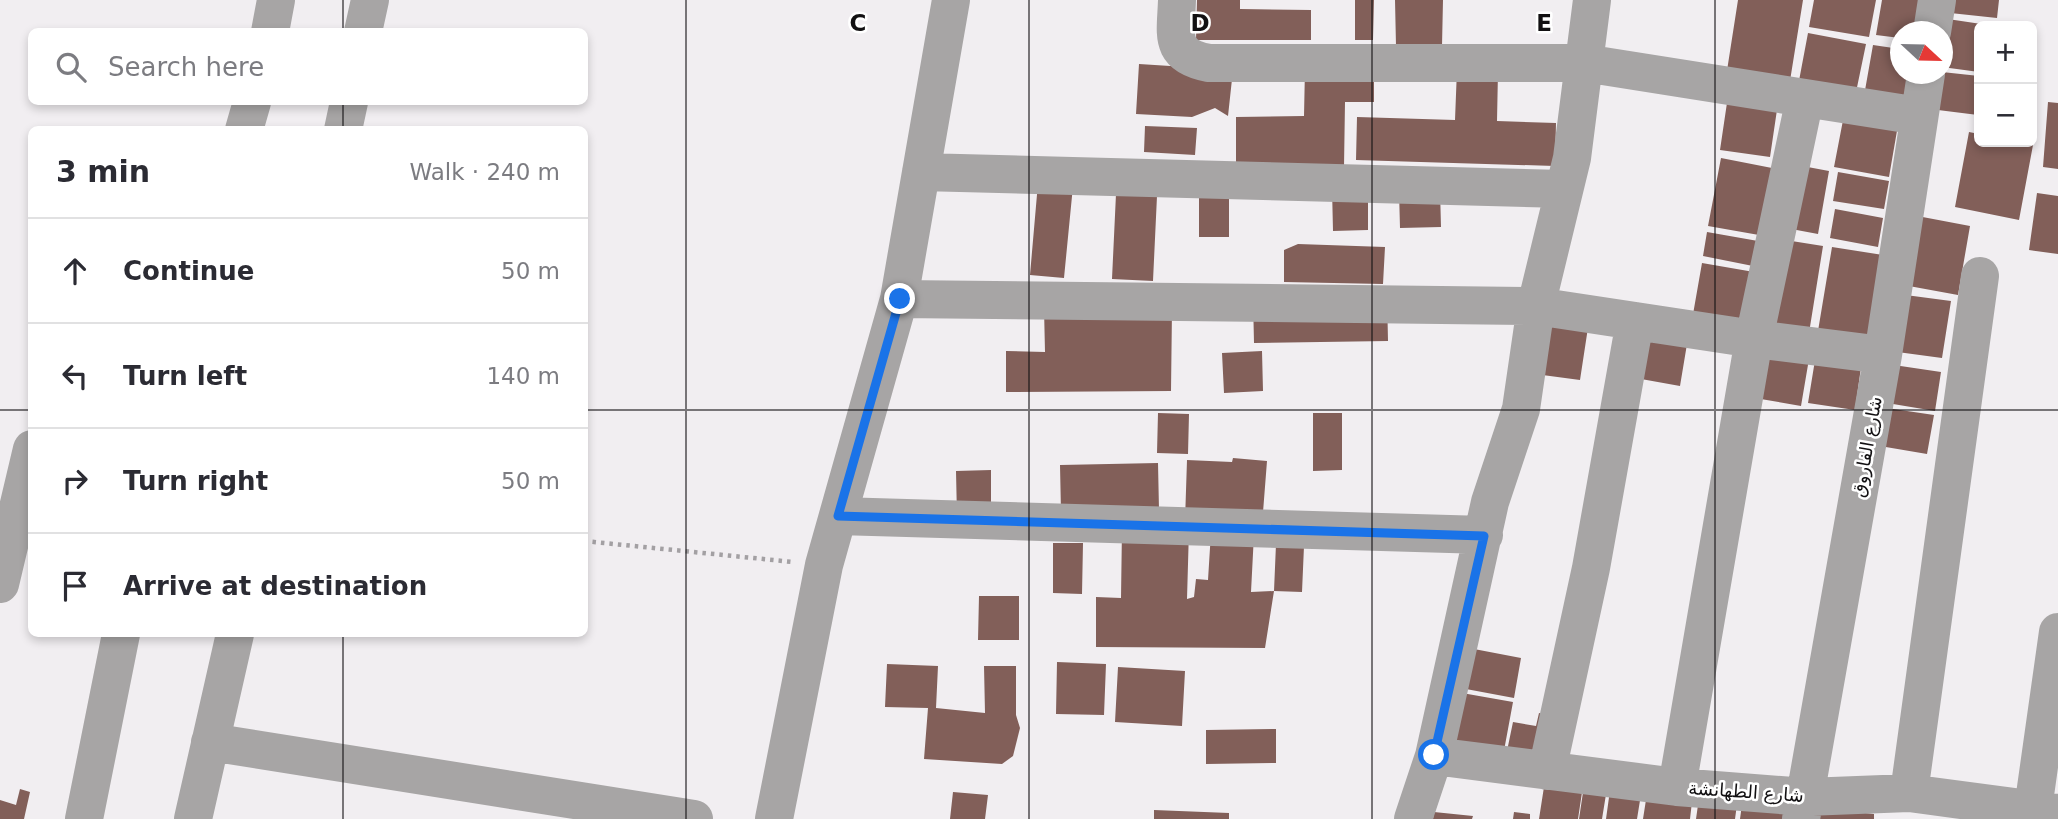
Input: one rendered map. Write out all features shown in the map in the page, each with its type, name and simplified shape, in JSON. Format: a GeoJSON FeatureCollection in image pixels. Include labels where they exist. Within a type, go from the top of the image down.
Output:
{"type":"FeatureCollection","features":[{"type":"Feature","properties":{"kind":"street"},"geometry":{"type":"LineString","coordinates":[[271,28],[276,0]]}},
{"type":"Feature","properties":{"kind":"street"},"geometry":{"type":"LineString","coordinates":[[364,28],[370,0]]}},
{"type":"Feature","properties":{"kind":"street"},"geometry":{"type":"LineString","coordinates":[[774,819],[824,565],[900,299],[951,0]]}},
{"type":"Feature","properties":{"kind":"street"},"geometry":{"type":"LineString","coordinates":[[936,82],[951,74],[962,59],[969,43],[978,0]]}},
{"type":"Feature","properties":{"kind":"street"},"geometry":{"type":"LineString","coordinates":[[1177,0],[1176,38],[1180,48],[1187,57],[1209,63],[1584,63],[1919,116]]}},
{"type":"Feature","properties":{"kind":"street"},"geometry":{"type":"LineString","coordinates":[[1413,819],[1434,755],[1490,502],[1521,409],[1535,306],[1572,158],[1592,0]]}},
{"type":"Feature","properties":{"kind":"street"},"geometry":{"type":"LineString","coordinates":[[1934,21],[1937,0]]}},
{"type":"Feature","properties":{"kind":"street","name":"شارع الفاروق"},"geometry":{"type":"LineString","coordinates":[[1803,808],[1883,355],[1924,84]]}},
{"type":"Feature","properties":{"kind":"street"},"geometry":{"type":"LineString","coordinates":[[1677,787],[1754,339],[1805,98]]}},
{"type":"Feature","properties":{"kind":"street"},"geometry":{"type":"LineString","coordinates":[[245,126],[251,105]]}},
{"type":"Feature","properties":{"kind":"street"},"geometry":{"type":"LineString","coordinates":[[344,126],[348,105]]}},
{"type":"Feature","properties":{"kind":"street"},"geometry":{"type":"LineString","coordinates":[[921,172],[1564,189]]}},
{"type":"Feature","properties":{"kind":"street"},"geometry":{"type":"LineString","coordinates":[[1909,793],[1980,276]]}},
{"type":"Feature","properties":{"kind":"street"},"geometry":{"type":"LineString","coordinates":[[900,299],[1535,306],[1754,339],[1883,355]]}},
{"type":"Feature","properties":{"kind":"street"},"geometry":{"type":"LineString","coordinates":[[1547,771],[1591,568],[1635,321]]}},
{"type":"Feature","properties":{"kind":"street"},"geometry":{"type":"LineString","coordinates":[[0,584],[28,466]]}},
{"type":"Feature","properties":{"kind":"street"},"geometry":{"type":"LineString","coordinates":[[838,516],[1484,536]]}},
{"type":"Feature","properties":{"kind":"street"},"geometry":{"type":"LineString","coordinates":[[2045,811],[2058,632]]}},
{"type":"Feature","properties":{"kind":"street"},"geometry":{"type":"LineString","coordinates":[[84,819],[120,637]]}},
{"type":"Feature","properties":{"kind":"street"},"geometry":{"type":"LineString","coordinates":[[193,819],[234,637]]}},
{"type":"Feature","properties":{"kind":"street"},"geometry":{"type":"LineString","coordinates":[[210,742],[694,819]]}},
{"type":"Feature","properties":{"kind":"street","name":"شارع الطهانشة"},"geometry":{"type":"LineString","coordinates":[[1434,755],[1677,787],[1803,808],[1909,793],[2045,811]]}},
{"type":"Feature","properties":{"kind":"path"},"geometry":{"type":"LineString","coordinates":[[588,541],[824,565]]}},
{"type":"Feature","properties":{"kind":"building"},"geometry":{"type":"Polygon","coordinates":[[[1197,0],[1240,0],[1240,9],[1311,10],[1311,40],[1196,40],[1197,0]]]}},
{"type":"Feature","properties":{"kind":"building"},"geometry":{"type":"Polygon","coordinates":[[[1355,0],[1374,0],[1373,40],[1355,40],[1355,0]]]}},
{"type":"Feature","properties":{"kind":"building"},"geometry":{"type":"Polygon","coordinates":[[[1395,0],[1443,0],[1442,46],[1396,46],[1395,0]]]}},
{"type":"Feature","properties":{"kind":"building"},"geometry":{"type":"Polygon","coordinates":[[[1738,0],[1803,0],[1789,87],[1726,77],[1738,0]]]}},
{"type":"Feature","properties":{"kind":"building"},"geometry":{"type":"Polygon","coordinates":[[[1814,0],[1876,0],[1869,37],[1809,27],[1814,0]]]}},
{"type":"Feature","properties":{"kind":"building"},"geometry":{"type":"Polygon","coordinates":[[[1882,0],[1927,0],[1924,21],[1890,21],[1890,37],[1876,35],[1882,0]]]}},
{"type":"Feature","properties":{"kind":"building"},"geometry":{"type":"Polygon","coordinates":[[[1942,0],[1999,0],[1997,18],[1941,12],[1942,0]]]}},
{"type":"Feature","properties":{"kind":"building"},"geometry":{"type":"Polygon","coordinates":[[[1941,18],[1974,23],[1974,71],[1953,68],[1953,21],[1941,21],[1941,18]]]}},
{"type":"Feature","properties":{"kind":"building"},"geometry":{"type":"Polygon","coordinates":[[[1808,33],[1866,44],[1855,97],[1798,86],[1808,33]]]}},
{"type":"Feature","properties":{"kind":"building"},"geometry":{"type":"Polygon","coordinates":[[[1873,45],[1890,48],[1890,84],[1909,84],[1906,103],[1864,96],[1873,45]]]}},
{"type":"Feature","properties":{"kind":"building"},"geometry":{"type":"Polygon","coordinates":[[[1139,64],[1233,70],[1228,116],[1215,108],[1192,117],[1136,114],[1139,64]]]}},
{"type":"Feature","properties":{"kind":"building"},"geometry":{"type":"Polygon","coordinates":[[[1305,68],[1374,69],[1374,102],[1345,102],[1344,167],[1236,166],[1236,117],[1304,116],[1305,68]]]}},
{"type":"Feature","properties":{"kind":"building"},"geometry":{"type":"Polygon","coordinates":[[[1457,69],[1498,71],[1497,121],[1556,123],[1555,166],[1356,160],[1357,117],[1455,120],[1457,69]]]}},
{"type":"Feature","properties":{"kind":"building"},"geometry":{"type":"Polygon","coordinates":[[[1953,73],[1974,75],[1974,114],[1930,109],[1938,84],[1953,84],[1953,73]]]}},
{"type":"Feature","properties":{"kind":"building"},"geometry":{"type":"Polygon","coordinates":[[[1728,96],[1778,103],[1770,157],[1720,150],[1728,96]]]}},
{"type":"Feature","properties":{"kind":"building"},"geometry":{"type":"Polygon","coordinates":[[[2048,102],[2058,103],[2058,169],[2043,167],[2048,102]]]}},
{"type":"Feature","properties":{"kind":"building"},"geometry":{"type":"Polygon","coordinates":[[[1844,115],[1898,125],[1889,177],[1834,167],[1844,115]]]}},
{"type":"Feature","properties":{"kind":"building"},"geometry":{"type":"Polygon","coordinates":[[[1145,126],[1197,128],[1195,155],[1144,152],[1145,126]]]}},
{"type":"Feature","properties":{"kind":"building"},"geometry":{"type":"Polygon","coordinates":[[[1969,132],[1974,133],[1974,147],[2033,147],[2019,220],[1955,207],[1969,132]]]}},
{"type":"Feature","properties":{"kind":"building"},"geometry":{"type":"Polygon","coordinates":[[[1721,158],[1772,168],[1759,235],[1708,226],[1721,158]]]}},
{"type":"Feature","properties":{"kind":"building"},"geometry":{"type":"Polygon","coordinates":[[[1797,165],[1829,171],[1818,234],[1786,228],[1797,165]]]}},
{"type":"Feature","properties":{"kind":"building"},"geometry":{"type":"Polygon","coordinates":[[[1838,172],[1889,181],[1884,209],[1833,201],[1838,172]]]}},
{"type":"Feature","properties":{"kind":"building"},"geometry":{"type":"Polygon","coordinates":[[[1038,183],[1073,186],[1064,278],[1030,275],[1038,183]]]}},
{"type":"Feature","properties":{"kind":"building"},"geometry":{"type":"Polygon","coordinates":[[[1332,188],[1368,188],[1368,230],[1333,231],[1332,188]]]}},
{"type":"Feature","properties":{"kind":"building"},"geometry":{"type":"Polygon","coordinates":[[[1440,190],[1441,227],[1400,228],[1399,191],[1440,190]]]}},
{"type":"Feature","properties":{"kind":"building"},"geometry":{"type":"Polygon","coordinates":[[[1199,193],[1229,193],[1229,237],[1199,237],[1199,193]]]}},
{"type":"Feature","properties":{"kind":"building"},"geometry":{"type":"Polygon","coordinates":[[[2037,193],[2058,196],[2058,254],[2029,250],[2037,193]]]}},
{"type":"Feature","properties":{"kind":"building"},"geometry":{"type":"Polygon","coordinates":[[[1116,194],[1157,196],[1153,281],[1112,279],[1116,194]]]}},
{"type":"Feature","properties":{"kind":"building"},"geometry":{"type":"Polygon","coordinates":[[[1835,209],[1883,218],[1878,247],[1830,238],[1835,209]]]}},
{"type":"Feature","properties":{"kind":"building"},"geometry":{"type":"Polygon","coordinates":[[[1912,215],[1970,226],[1958,295],[1898,284],[1912,215]]]}},
{"type":"Feature","properties":{"kind":"building"},"geometry":{"type":"Polygon","coordinates":[[[1707,232],[1758,241],[1753,266],[1703,256],[1707,232]]]}},
{"type":"Feature","properties":{"kind":"building"},"geometry":{"type":"Polygon","coordinates":[[[1779,239],[1823,246],[1809,333],[1765,326],[1779,239]]]}},
{"type":"Feature","properties":{"kind":"building"},"geometry":{"type":"Polygon","coordinates":[[[1298,244],[1385,247],[1383,284],[1284,282],[1284,250],[1298,244]]]}},
{"type":"Feature","properties":{"kind":"building"},"geometry":{"type":"Polygon","coordinates":[[[1832,247],[1883,255],[1867,345],[1817,337],[1832,247]]]}},
{"type":"Feature","properties":{"kind":"building"},"geometry":{"type":"Polygon","coordinates":[[[1702,263],[1754,272],[1744,329],[1692,320],[1702,263]]]}},
{"type":"Feature","properties":{"kind":"building"},"geometry":{"type":"Polygon","coordinates":[[[1898,294],[1951,301],[1942,358],[1890,351],[1898,294]]]}},
{"type":"Feature","properties":{"kind":"building"},"geometry":{"type":"Polygon","coordinates":[[[1387,295],[1388,341],[1254,343],[1253,299],[1387,295]]]}},
{"type":"Feature","properties":{"kind":"building"},"geometry":{"type":"Polygon","coordinates":[[[1044,308],[1172,309],[1171,391],[1006,392],[1006,351],[1045,352],[1044,308]]]}},
{"type":"Feature","properties":{"kind":"building"},"geometry":{"type":"Polygon","coordinates":[[[1543,315],[1589,321],[1580,380],[1535,374],[1543,315]]]}},
{"type":"Feature","properties":{"kind":"building"},"geometry":{"type":"Polygon","coordinates":[[[1639,330],[1688,338],[1680,386],[1630,377],[1639,330]]]}},
{"type":"Feature","properties":{"kind":"building"},"geometry":{"type":"Polygon","coordinates":[[[1758,344],[1810,353],[1801,406],[1749,397],[1758,344]]]}},
{"type":"Feature","properties":{"kind":"building"},"geometry":{"type":"Polygon","coordinates":[[[1262,351],[1263,391],[1224,393],[1222,353],[1262,351]]]}},
{"type":"Feature","properties":{"kind":"building"},"geometry":{"type":"Polygon","coordinates":[[[1816,354],[1862,360],[1855,410],[1808,403],[1816,354]]]}},
{"type":"Feature","properties":{"kind":"building"},"geometry":{"type":"Polygon","coordinates":[[[1887,364],[1941,372],[1935,411],[1881,402],[1887,364]]]}},
{"type":"Feature","properties":{"kind":"building"},"geometry":{"type":"Polygon","coordinates":[[[1880,407],[1934,415],[1927,454],[1874,445],[1880,407]]]}},
{"type":"Feature","properties":{"kind":"building"},"geometry":{"type":"Polygon","coordinates":[[[1158,413],[1189,414],[1188,454],[1157,453],[1158,413]]]}},
{"type":"Feature","properties":{"kind":"building"},"geometry":{"type":"Polygon","coordinates":[[[1313,413],[1342,413],[1342,470],[1313,471],[1313,413]]]}},
{"type":"Feature","properties":{"kind":"building"},"geometry":{"type":"Polygon","coordinates":[[[1233,458],[1267,461],[1262,525],[1185,521],[1187,460],[1232,462],[1233,458]]]}},
{"type":"Feature","properties":{"kind":"building"},"geometry":{"type":"Polygon","coordinates":[[[1158,463],[1159,510],[1061,512],[1060,465],[1158,463]]]}},
{"type":"Feature","properties":{"kind":"building"},"geometry":{"type":"Polygon","coordinates":[[[991,470],[991,516],[957,517],[956,471],[991,470]]]}},
{"type":"Feature","properties":{"kind":"building"},"geometry":{"type":"Polygon","coordinates":[[[1122,528],[1189,529],[1187,599],[1194,597],[1196,579],[1208,580],[1211,532],[1254,534],[1251,592],[1274,591],[1265,648],[1096,647],[1096,597],[1121,598],[1122,528]]]}},
{"type":"Feature","properties":{"kind":"building"},"geometry":{"type":"Polygon","coordinates":[[[1053,543],[1083,543],[1082,594],[1053,593],[1053,543]]]}},
{"type":"Feature","properties":{"kind":"building"},"geometry":{"type":"Polygon","coordinates":[[[1276,544],[1304,546],[1302,592],[1274,591],[1276,544]]]}},
{"type":"Feature","properties":{"kind":"building"},"geometry":{"type":"Polygon","coordinates":[[[979,596],[1019,596],[1019,640],[978,640],[979,596]]]}},
{"type":"Feature","properties":{"kind":"building"},"geometry":{"type":"Polygon","coordinates":[[[1474,649],[1521,658],[1514,698],[1466,689],[1474,649]]]}},
{"type":"Feature","properties":{"kind":"building"},"geometry":{"type":"Polygon","coordinates":[[[1057,662],[1106,664],[1104,715],[1056,714],[1057,662]]]}},
{"type":"Feature","properties":{"kind":"building"},"geometry":{"type":"Polygon","coordinates":[[[887,664],[938,666],[936,708],[985,713],[984,666],[1016,666],[1016,715],[1020,728],[1013,756],[1002,764],[924,759],[928,708],[885,707],[887,664]]]}},
{"type":"Feature","properties":{"kind":"building"},"geometry":{"type":"Polygon","coordinates":[[[1118,667],[1185,671],[1182,726],[1115,722],[1118,667]]]}},
{"type":"Feature","properties":{"kind":"building"},"geometry":{"type":"Polygon","coordinates":[[[1462,693],[1513,702],[1503,756],[1453,748],[1462,693]]]}},
{"type":"Feature","properties":{"kind":"building"},"geometry":{"type":"Polygon","coordinates":[[[1539,713],[1557,717],[1549,759],[1507,751],[1513,722],[1536,726],[1539,713]]]}},
{"type":"Feature","properties":{"kind":"building"},"geometry":{"type":"Polygon","coordinates":[[[1276,729],[1276,763],[1206,764],[1206,730],[1276,729]]]}},
{"type":"Feature","properties":{"kind":"building"},"geometry":{"type":"Polygon","coordinates":[[[1546,774],[1584,779],[1578,819],[1539,819],[1546,774]]]}},
{"type":"Feature","properties":{"kind":"building"},"geometry":{"type":"Polygon","coordinates":[[[1585,779],[1608,782],[1602,819],[1579,819],[1585,779]]]}},
{"type":"Feature","properties":{"kind":"building"},"geometry":{"type":"Polygon","coordinates":[[[1611,783],[1642,788],[1637,819],[1606,819],[1611,783]]]}},
{"type":"Feature","properties":{"kind":"building"},"geometry":{"type":"Polygon","coordinates":[[[1648,787],[1693,793],[1690,819],[1643,819],[1648,787]]]}},
{"type":"Feature","properties":{"kind":"building"},"geometry":{"type":"Polygon","coordinates":[[[20,789],[30,792],[24,819],[0,819],[0,800],[16,805],[20,789]]]}},
{"type":"Feature","properties":{"kind":"building"},"geometry":{"type":"Polygon","coordinates":[[[1700,791],[1738,797],[1735,819],[1696,819],[1700,791]]]}},
{"type":"Feature","properties":{"kind":"building"},"geometry":{"type":"Polygon","coordinates":[[[953,792],[988,795],[985,819],[950,819],[953,792]]]}},
{"type":"Feature","properties":{"kind":"building"},"geometry":{"type":"Polygon","coordinates":[[[1743,797],[1799,819],[1740,819],[1743,797]]]}},
{"type":"Feature","properties":{"kind":"building"},"geometry":{"type":"Polygon","coordinates":[[[1814,807],[1874,814],[1874,819],[1813,819],[1814,807]]]}},
{"type":"Feature","properties":{"kind":"building"},"geometry":{"type":"Polygon","coordinates":[[[1154,810],[1229,813],[1229,819],[1154,819],[1154,810]]]}},
{"type":"Feature","properties":{"kind":"building"},"geometry":{"type":"Polygon","coordinates":[[[1434,812],[1473,816],[1472,819],[1433,819],[1434,812]]]}},
{"type":"Feature","properties":{"kind":"building"},"geometry":{"type":"Polygon","coordinates":[[[1514,812],[1530,814],[1530,819],[1513,819],[1514,812]]]}},
{"type":"Feature","properties":{"kind":"route"},"geometry":{"type":"LineString","coordinates":[[900,299],[838,516],[1484,536],[1434,755]]}}]}
